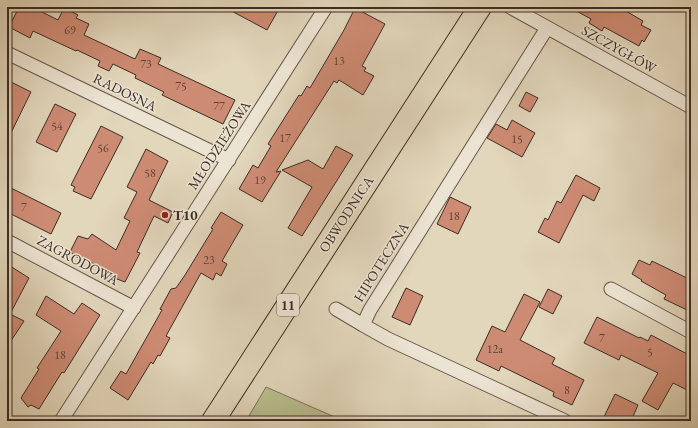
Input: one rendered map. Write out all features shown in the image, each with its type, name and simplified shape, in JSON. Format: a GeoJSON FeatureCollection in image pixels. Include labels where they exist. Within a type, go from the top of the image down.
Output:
{"type":"FeatureCollection","features":[{"type":"Feature","properties":{"kind":"highway","name":"OBWODNICA"},"geometry":{"type":"LineString","coordinates":[[213,421],[480,7]]}},
{"type":"Feature","properties":{"kind":"street","name":"MŁODZIEŻOWA"},"geometry":{"type":"LineString","coordinates":[[61,421],[326,7]]}},
{"type":"Feature","properties":{"kind":"street","name":"SZCZYGŁÓW"},"geometry":{"type":"LineString","coordinates":[[510,7],[691,107]]}},
{"type":"Feature","properties":{"kind":"street","name":"HIPOTECZNA"},"geometry":{"type":"LineString","coordinates":[[547,28],[370,310],[363,325],[388,339],[565,421]]}},
{"type":"Feature","properties":{"kind":"street","name":"RADOSNA"},"geometry":{"type":"LineString","coordinates":[[7,53],[229,160]]}},
{"type":"Feature","properties":{"kind":"street","name":"ZAGRODOWA"},"geometry":{"type":"LineString","coordinates":[[7,241],[134,308]]}},
{"type":"Feature","properties":{"kind":"street"},"geometry":{"type":"LineString","coordinates":[[611,289],[691,332]]}},
{"type":"Feature","properties":{"kind":"street"},"geometry":{"type":"LineString","coordinates":[[336,309],[363,325]]}},
{"type":"Feature","properties":{"kind":"green space"},"geometry":{"type":"Polygon","coordinates":[[[266,387],[344,421],[246,421],[266,387]]]}},
{"type":"Feature","properties":{"kind":"building"},"geometry":{"type":"Polygon","coordinates":[[[19,7],[32,7],[58,20],[64,8],[78,15],[76,18],[89,24],[84,35],[135,59],[140,49],[161,58],[158,64],[235,100],[223,124],[162,95],[164,92],[135,78],[136,75],[113,64],[109,71],[98,66],[100,61],[77,50],[76,51],[33,31],[30,38],[9,27],[19,7]]]}},
{"type":"Feature","properties":{"kind":"building"},"geometry":{"type":"Polygon","coordinates":[[[224,7],[280,7],[267,30],[224,7]]]}},
{"type":"Feature","properties":{"kind":"building"},"geometry":{"type":"Polygon","coordinates":[[[569,7],[619,7],[643,21],[641,25],[651,30],[644,42],[642,40],[639,46],[604,27],[602,31],[589,23],[591,19],[569,7]]]}},
{"type":"Feature","properties":{"kind":"building"},"geometry":{"type":"Polygon","coordinates":[[[355,8],[385,24],[362,66],[366,68],[364,71],[374,76],[363,95],[339,80],[337,83],[334,81],[276,172],[281,171],[262,202],[239,189],[253,165],[258,168],[271,146],[268,144],[299,95],[301,96],[307,86],[310,88],[355,8]]]}},
{"type":"Feature","properties":{"kind":"building"},"geometry":{"type":"Polygon","coordinates":[[[7,80],[31,92],[7,141],[7,80]]]}},
{"type":"Feature","properties":{"kind":"building"},"geometry":{"type":"Polygon","coordinates":[[[526,92],[538,98],[530,112],[519,106],[526,92]]]}},
{"type":"Feature","properties":{"kind":"building"},"geometry":{"type":"Polygon","coordinates":[[[55,104],[76,114],[57,152],[36,142],[55,104]]]}},
{"type":"Feature","properties":{"kind":"building"},"geometry":{"type":"Polygon","coordinates":[[[512,120],[535,133],[522,157],[487,138],[496,124],[507,130],[512,120]]]}},
{"type":"Feature","properties":{"kind":"building"},"geometry":{"type":"Polygon","coordinates":[[[101,126],[123,137],[91,199],[73,191],[75,187],[71,185],[101,126]]]}},
{"type":"Feature","properties":{"kind":"building"},"geometry":{"type":"Polygon","coordinates":[[[336,146],[353,155],[302,236],[288,228],[312,187],[282,170],[308,160],[323,169],[336,146]]]}},
{"type":"Feature","properties":{"kind":"building"},"geometry":{"type":"Polygon","coordinates":[[[146,149],[168,161],[149,200],[173,212],[168,223],[154,216],[137,252],[140,253],[125,282],[109,276],[97,265],[77,257],[70,252],[78,236],[88,239],[92,234],[116,250],[130,221],[124,218],[137,192],[127,187],[146,149]]]}},
{"type":"Feature","properties":{"kind":"building"},"geometry":{"type":"Polygon","coordinates":[[[576,175],[600,188],[594,201],[583,195],[559,243],[538,232],[545,218],[548,220],[557,201],[561,203],[576,175]]]}},
{"type":"Feature","properties":{"kind":"building"},"geometry":{"type":"Polygon","coordinates":[[[7,186],[61,213],[51,234],[7,212],[7,186]]]}},
{"type":"Feature","properties":{"kind":"building"},"geometry":{"type":"Polygon","coordinates":[[[450,197],[471,207],[458,234],[437,224],[450,197]]]}},
{"type":"Feature","properties":{"kind":"building"},"geometry":{"type":"Polygon","coordinates":[[[221,212],[243,225],[222,261],[227,264],[221,276],[216,273],[213,280],[201,273],[166,336],[170,338],[160,356],[158,355],[153,364],[151,362],[128,400],[110,388],[121,371],[126,374],[162,310],[160,309],[171,289],[176,288],[185,275],[213,229],[211,228],[221,212]]]}},
{"type":"Feature","properties":{"kind":"building"},"geometry":{"type":"Polygon","coordinates":[[[639,260],[650,265],[652,261],[691,280],[691,301],[687,310],[664,299],[666,295],[641,281],[642,280],[632,274],[639,260]]]}},
{"type":"Feature","properties":{"kind":"building"},"geometry":{"type":"Polygon","coordinates":[[[7,264],[29,278],[10,314],[24,321],[7,347],[7,264]]]}},
{"type":"Feature","properties":{"kind":"building"},"geometry":{"type":"Polygon","coordinates":[[[406,288],[423,296],[410,325],[392,317],[406,288]]]}},
{"type":"Feature","properties":{"kind":"building"},"geometry":{"type":"Polygon","coordinates":[[[548,289],[562,296],[553,314],[539,307],[548,289]]]}},
{"type":"Feature","properties":{"kind":"building"},"geometry":{"type":"Polygon","coordinates":[[[524,294],[540,302],[520,340],[555,358],[552,364],[584,380],[572,405],[553,396],[554,392],[501,366],[499,371],[476,360],[492,326],[505,332],[524,294]]]}},
{"type":"Feature","properties":{"kind":"building"},"geometry":{"type":"Polygon","coordinates":[[[46,296],[74,314],[82,303],[100,315],[64,373],[62,372],[39,409],[31,405],[28,407],[21,398],[39,369],[37,368],[61,331],[36,315],[46,296]]]}},
{"type":"Feature","properties":{"kind":"building"},"geometry":{"type":"Polygon","coordinates":[[[597,317],[648,341],[651,335],[691,356],[691,392],[673,383],[658,410],[642,401],[658,373],[621,355],[619,360],[584,343],[597,317]]]}},
{"type":"Feature","properties":{"kind":"building"},"geometry":{"type":"Polygon","coordinates":[[[615,394],[638,405],[631,421],[602,421],[615,394]]]}},
{"type":"Feature","properties":{"kind":"place","name":"T10"},"geometry":{"type":"Point","coordinates":[165,215]}}]}
